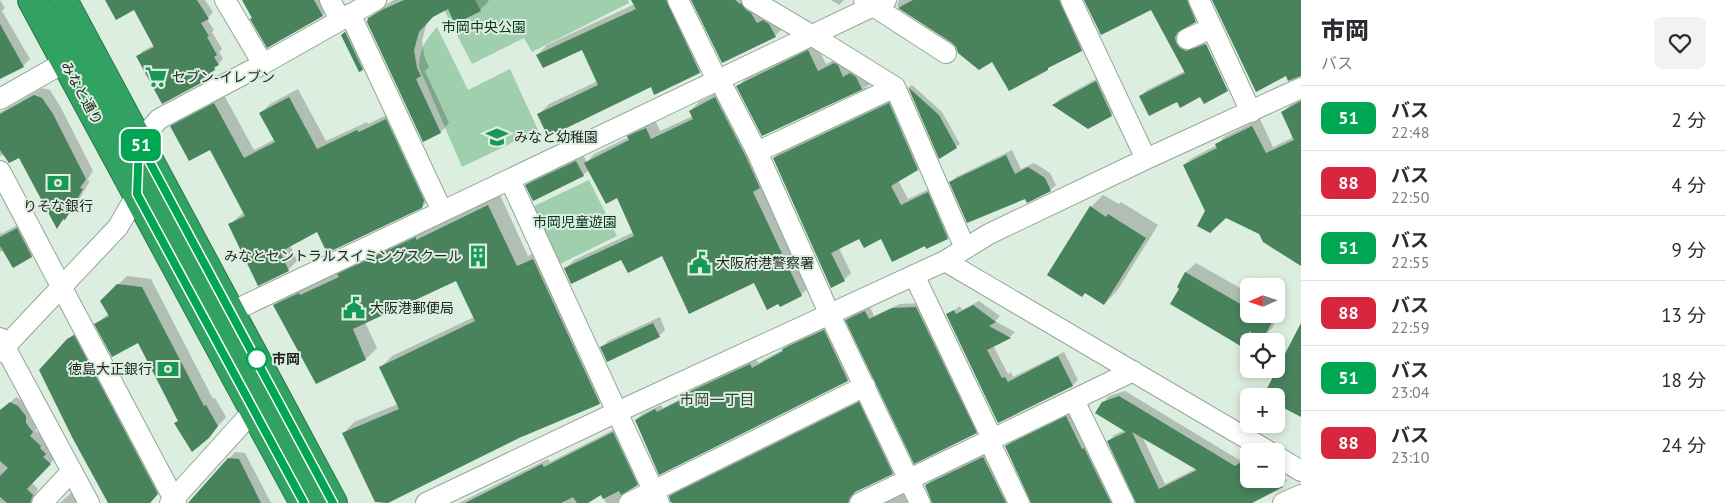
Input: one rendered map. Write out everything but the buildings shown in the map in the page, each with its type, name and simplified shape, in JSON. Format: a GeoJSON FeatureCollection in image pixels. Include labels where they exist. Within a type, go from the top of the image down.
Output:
{"type":"FeatureCollection","features":[{"type":"Feature","properties":{"kind":"highway","name":"みなと通り"},"geometry":{"type":"LineString","coordinates":[[32,0],[304,503]]}},
{"type":"Feature","properties":{"kind":"highway","name":"みなと通り"},"geometry":{"type":"LineString","coordinates":[[64,0],[334,503]]}},
{"type":"Feature","properties":{"kind":"street"},"geometry":{"type":"LineString","coordinates":[[225,0],[262,64]]}},
{"type":"Feature","properties":{"kind":"street"},"geometry":{"type":"LineString","coordinates":[[330,0],[345,17],[442,211]]}},
{"type":"Feature","properties":{"kind":"street"},"geometry":{"type":"LineString","coordinates":[[89,503],[2,346],[118,227],[137,194],[139,142],[159,119],[376,0]]}},
{"type":"Feature","properties":{"kind":"street"},"geometry":{"type":"LineString","coordinates":[[678,0],[757,152],[829,313],[920,503]]}},
{"type":"Feature","properties":{"kind":"street"},"geometry":{"type":"LineString","coordinates":[[752,0],[895,87],[965,248]]}},
{"type":"Feature","properties":{"kind":"street"},"geometry":{"type":"LineString","coordinates":[[1071,0],[1146,159]]}},
{"type":"Feature","properties":{"kind":"street"},"geometry":{"type":"LineString","coordinates":[[1199,0],[1251,112]]}},
{"type":"Feature","properties":{"kind":"street"},"geometry":{"type":"LineString","coordinates":[[231,312],[813,36],[874,2],[946,53]]}},
{"type":"Feature","properties":{"kind":"street"},"geometry":{"type":"LineString","coordinates":[[1187,39],[1212,28]]}},
{"type":"Feature","properties":{"kind":"street"},"geometry":{"type":"LineString","coordinates":[[0,99],[65,62]]}},
{"type":"Feature","properties":{"kind":"street"},"geometry":{"type":"LineString","coordinates":[[757,152],[895,87]]}},
{"type":"Feature","properties":{"kind":"street"},"geometry":{"type":"LineString","coordinates":[[426,503],[945,260],[989,234],[1301,88]]}},
{"type":"Feature","properties":{"kind":"street"},"geometry":{"type":"LineString","coordinates":[[0,171],[173,502],[254,410]]}},
{"type":"Feature","properties":{"kind":"street"},"geometry":{"type":"LineString","coordinates":[[510,180],[656,497]]}},
{"type":"Feature","properties":{"kind":"street"},"geometry":{"type":"LineString","coordinates":[[945,260],[1254,443]]}},
{"type":"Feature","properties":{"kind":"street"},"geometry":{"type":"LineString","coordinates":[[914,274],[989,432],[989,442],[1019,503]]}},
{"type":"Feature","properties":{"kind":"street"},"geometry":{"type":"LineString","coordinates":[[860,503],[1133,371]]}},
{"type":"Feature","properties":{"kind":"street"},"geometry":{"type":"LineString","coordinates":[[630,503],[656,497],[865,386]]}},
{"type":"Feature","properties":{"kind":"street"},"geometry":{"type":"LineString","coordinates":[[1074,400],[1124,503]]}},
{"type":"Feature","properties":{"kind":"street"},"geometry":{"type":"LineString","coordinates":[[1285,461],[1301,471]]}},
{"type":"Feature","properties":{"kind":"street"},"geometry":{"type":"LineString","coordinates":[[42,503],[72,471]]}},
{"type":"Feature","properties":{"kind":"street"},"geometry":{"type":"LineString","coordinates":[[1283,503],[1301,495]]}},
{"type":"Feature","properties":{"kind":"green space","name":"市岡中央公園"},"geometry":{"type":"Polygon","coordinates":[[[439,0],[628,0],[629,3],[532,52],[524,38],[472,64],[439,0]]]}},
{"type":"Feature","properties":{"kind":"green space"},"geometry":{"type":"Polygon","coordinates":[[[437,27],[468,90],[510,69],[538,130],[462,167],[419,67],[424,45],[437,27]]]}},
{"type":"Feature","properties":{"kind":"green space","name":"市岡児童遊園"},"geometry":{"type":"Polygon","coordinates":[[[589,180],[617,236],[560,264],[532,207],[589,180]]]}},
{"type":"Feature","properties":{"kind":"bus line","name":"51"},"geometry":{"type":"LineString","coordinates":[[304,503],[137,194],[139,142],[333,503]]}},
{"type":"Feature","properties":{"kind":"place","name":"セブン-イレブン"},"geometry":{"type":"Point","coordinates":[156,77]}},
{"type":"Feature","properties":{"kind":"place","name":"みなと幼稚園"},"geometry":{"type":"Point","coordinates":[497,137]}},
{"type":"Feature","properties":{"kind":"place","name":"りそな銀行"},"geometry":{"type":"Point","coordinates":[58,183]}},
{"type":"Feature","properties":{"kind":"place","name":"みなとセントラルスイミングスクール"},"geometry":{"type":"Point","coordinates":[478,256]}},
{"type":"Feature","properties":{"kind":"place","name":"大阪府港警察署"},"geometry":{"type":"Point","coordinates":[700,263]}},
{"type":"Feature","properties":{"kind":"place","name":"大阪港郵便局"},"geometry":{"type":"Point","coordinates":[354,308]}},
{"type":"Feature","properties":{"kind":"place","name":"市岡"},"geometry":{"type":"Point","coordinates":[257,359]}},
{"type":"Feature","properties":{"kind":"place","name":"徳島大正銀行"},"geometry":{"type":"Point","coordinates":[168,369]}},
{"type":"Feature","properties":{"kind":"district","name":"市岡一丁目"},"geometry":{"type":"Point","coordinates":[717,399]}}]}
